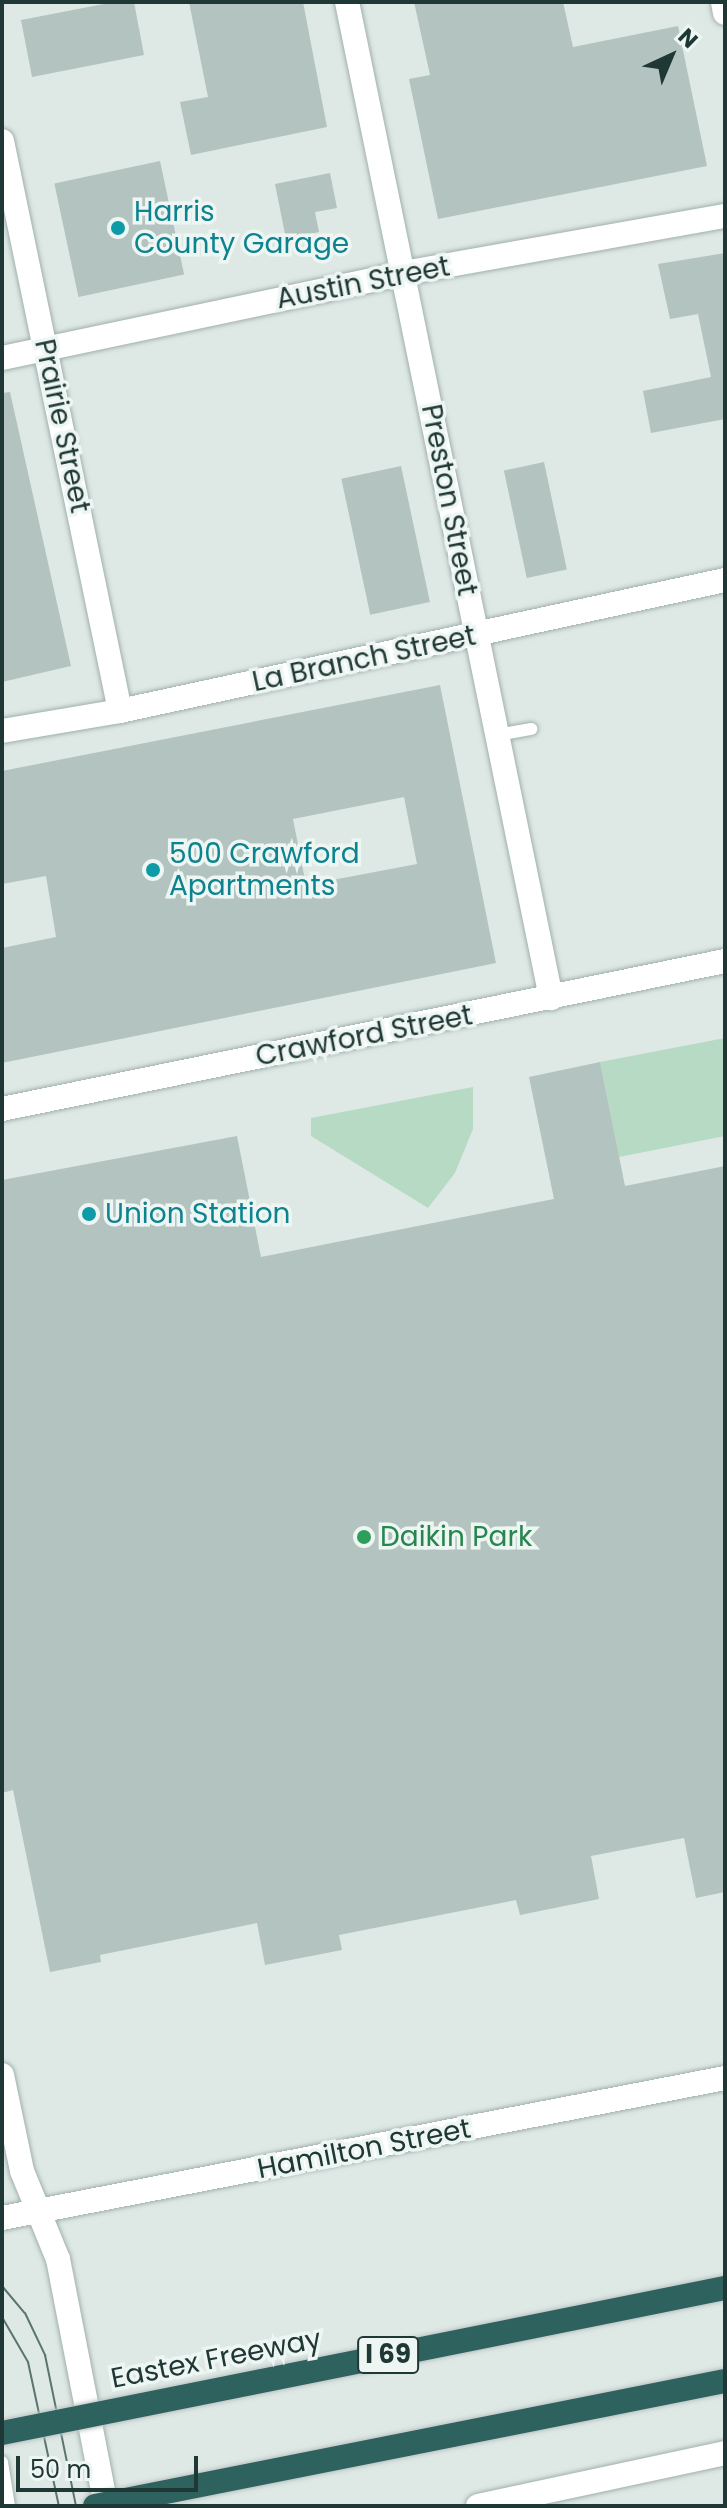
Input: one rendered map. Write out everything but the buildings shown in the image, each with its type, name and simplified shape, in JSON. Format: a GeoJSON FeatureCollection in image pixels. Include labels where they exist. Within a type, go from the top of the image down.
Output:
{"type":"FeatureCollection","features":[{"type":"Feature","properties":{"kind":"highway","name":"Eastex Freeway"},"geometry":{"type":"LineString","coordinates":[[2,2433],[725,2288]]}},
{"type":"Feature","properties":{"kind":"highway"},"geometry":{"type":"LineString","coordinates":[[95,2506],[725,2381]]}},
{"type":"Feature","properties":{"kind":"street","name":"Preston Street"},"geometry":{"type":"LineString","coordinates":[[347,2],[551,998]]}},
{"type":"Feature","properties":{"kind":"street"},"geometry":{"type":"LineString","coordinates":[[723,2],[725,13]]}},
{"type":"Feature","properties":{"kind":"street","name":"Prairie Street"},"geometry":{"type":"LineString","coordinates":[[2,141],[120,711]]}},
{"type":"Feature","properties":{"kind":"street","name":"Austin Street"},"geometry":{"type":"LineString","coordinates":[[2,358],[404,273],[725,216]]}},
{"type":"Feature","properties":{"kind":"street","name":"La Branch Street"},"geometry":{"type":"LineString","coordinates":[[2,731],[120,711],[725,580]]}},
{"type":"Feature","properties":{"kind":"street","name":"Crawford Street"},"geometry":{"type":"LineString","coordinates":[[2,1109],[725,961]]}},
{"type":"Feature","properties":{"kind":"street"},"geometry":{"type":"LineString","coordinates":[[2,2075],[22,2171],[58,2259],[106,2506]]}},
{"type":"Feature","properties":{"kind":"street","name":"Hamilton Street"},"geometry":{"type":"LineString","coordinates":[[2,2218],[725,2078]]}},
{"type":"Feature","properties":{"kind":"street"},"geometry":{"type":"LineString","coordinates":[[478,2506],[725,2453]]}},
{"type":"Feature","properties":{"kind":"lane"},"geometry":{"type":"LineString","coordinates":[[497,735],[531,729]]}},
{"type":"Feature","properties":{"kind":"lane"},"geometry":{"type":"LineString","coordinates":[[2,2462],[9,2506]]}},
{"type":"Feature","properties":{"kind":"green space"},"geometry":{"type":"Polygon","coordinates":[[[725,1038],[725,1136],[619,1157],[600,1062],[725,1038]]]}},
{"type":"Feature","properties":{"kind":"green space"},"geometry":{"type":"Polygon","coordinates":[[[473,1087],[473,1129],[455,1173],[428,1208],[311,1136],[311,1118],[473,1087]]]}},
{"type":"Feature","properties":{"kind":"tram line"},"geometry":{"type":"LineString","coordinates":[[2,2286],[25,2313],[45,2355],[76,2506]]}},
{"type":"Feature","properties":{"kind":"tram line"},"geometry":{"type":"LineString","coordinates":[[2,2317],[28,2362],[59,2506]]}},
{"type":"Feature","properties":{"kind":"place","name":"Harris County Garage"},"geometry":{"type":"Point","coordinates":[118,228]}},
{"type":"Feature","properties":{"kind":"place","name":"500 Crawford Apartments"},"geometry":{"type":"Point","coordinates":[153,870]}},
{"type":"Feature","properties":{"kind":"place","name":"Union Station"},"geometry":{"type":"Point","coordinates":[89,1214]}},
{"type":"Feature","properties":{"kind":"place","name":"Daikin Park"},"geometry":{"type":"Point","coordinates":[364,1537]}}]}
